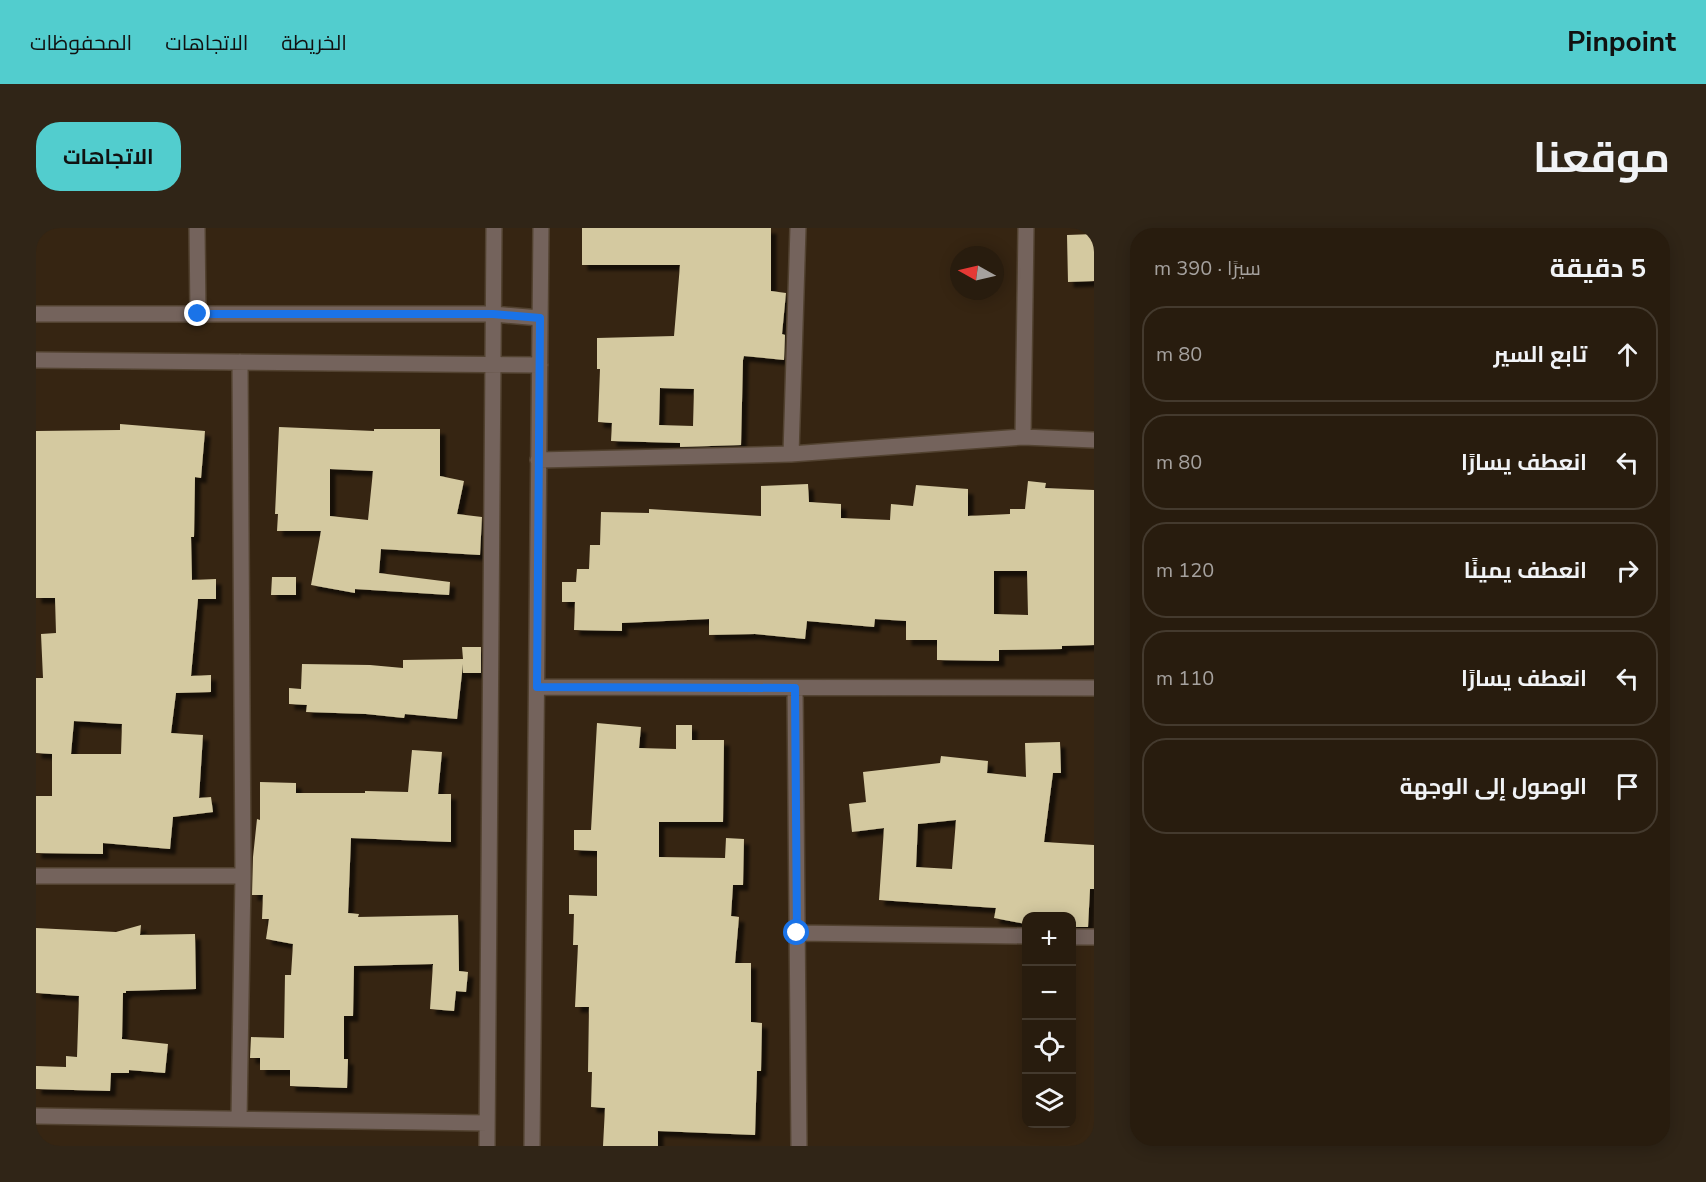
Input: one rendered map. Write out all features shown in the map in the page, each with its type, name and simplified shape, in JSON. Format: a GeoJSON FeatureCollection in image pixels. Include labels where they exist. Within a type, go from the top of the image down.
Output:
{"type":"FeatureCollection","features":[{"type":"Feature","properties":{"kind":"street"},"geometry":{"type":"LineString","coordinates":[[197,228],[198,314]]}},
{"type":"Feature","properties":{"kind":"street"},"geometry":{"type":"LineString","coordinates":[[487,1146],[494,228]]}},
{"type":"Feature","properties":{"kind":"street"},"geometry":{"type":"LineString","coordinates":[[532,1146],[541,228]]}},
{"type":"Feature","properties":{"kind":"street"},"geometry":{"type":"LineString","coordinates":[[791,454],[798,228]]}},
{"type":"Feature","properties":{"kind":"street"},"geometry":{"type":"LineString","coordinates":[[1023,437],[1026,228]]}},
{"type":"Feature","properties":{"kind":"street"},"geometry":{"type":"LineString","coordinates":[[36,314],[493,314],[540,318]]}},
{"type":"Feature","properties":{"kind":"street"},"geometry":{"type":"LineString","coordinates":[[36,360],[540,365]]}},
{"type":"Feature","properties":{"kind":"street"},"geometry":{"type":"LineString","coordinates":[[239,1119],[243,876],[240,362]]}},
{"type":"Feature","properties":{"kind":"street"},"geometry":{"type":"LineString","coordinates":[[538,460],[791,454],[1023,437],[1094,440]]}},
{"type":"Feature","properties":{"kind":"street"},"geometry":{"type":"LineString","coordinates":[[537,687],[1094,688]]}},
{"type":"Feature","properties":{"kind":"street"},"geometry":{"type":"LineString","coordinates":[[795,688],[799,1146]]}},
{"type":"Feature","properties":{"kind":"street"},"geometry":{"type":"LineString","coordinates":[[36,876],[243,876]]}},
{"type":"Feature","properties":{"kind":"street"},"geometry":{"type":"LineString","coordinates":[[797,933],[1022,936]]}},
{"type":"Feature","properties":{"kind":"street"},"geometry":{"type":"LineString","coordinates":[[1076,937],[1094,937]]}},
{"type":"Feature","properties":{"kind":"street"},"geometry":{"type":"LineString","coordinates":[[36,1116],[487,1123]]}},
{"type":"Feature","properties":{"kind":"building"},"geometry":{"type":"Polygon","coordinates":[[[582,228],[771,228],[771,291],[786,293],[782,334],[785,335],[784,360],[744,356],[741,445],[680,447],[680,443],[611,441],[612,423],[598,422],[600,369],[597,369],[597,338],[674,336],[680,265],[582,265],[582,228]],[[660,388],[659,425],[693,426],[694,389],[660,388]]]}},
{"type":"Feature","properties":{"kind":"building"},"geometry":{"type":"Polygon","coordinates":[[[1094,234],[1094,281],[1068,282],[1067,235],[1094,234]]]}},
{"type":"Feature","properties":{"kind":"building"},"geometry":{"type":"Polygon","coordinates":[[[120,424],[205,431],[201,478],[195,477],[194,537],[191,537],[192,580],[216,579],[216,599],[198,599],[191,676],[211,675],[211,692],[176,693],[171,733],[203,735],[199,798],[211,797],[213,812],[173,817],[170,849],[103,843],[103,854],[36,853],[36,796],[52,796],[52,754],[36,753],[36,678],[43,678],[41,634],[56,633],[55,598],[36,598],[36,431],[120,430],[120,424]],[[74,721],[71,754],[121,754],[122,724],[74,721]]]}},
{"type":"Feature","properties":{"kind":"building"},"geometry":{"type":"Polygon","coordinates":[[[279,427],[374,431],[374,429],[440,429],[440,476],[464,481],[457,514],[482,517],[480,555],[381,549],[379,573],[450,582],[449,595],[355,589],[355,593],[311,585],[321,531],[277,531],[278,514],[275,514],[279,427]],[[330,469],[330,516],[368,520],[373,471],[330,469]]]}},
{"type":"Feature","properties":{"kind":"building"},"geometry":{"type":"Polygon","coordinates":[[[1028,481],[1046,483],[1045,488],[1094,490],[1094,645],[1062,646],[1062,649],[999,650],[999,661],[937,660],[937,640],[906,640],[906,621],[875,619],[874,627],[807,621],[805,639],[755,634],[709,635],[709,619],[622,623],[622,631],[574,630],[575,602],[562,602],[562,582],[576,582],[577,569],[589,569],[590,545],[600,545],[601,512],[649,513],[649,509],[761,516],[761,486],[808,484],[809,502],[841,504],[841,518],[890,520],[891,504],[913,506],[916,485],[968,489],[968,516],[1010,514],[1010,509],[1025,509],[1028,481]],[[994,571],[994,614],[1028,615],[1027,571],[994,571]]]}},
{"type":"Feature","properties":{"kind":"building"},"geometry":{"type":"Polygon","coordinates":[[[272,577],[296,577],[296,595],[271,595],[272,577]]]}},
{"type":"Feature","properties":{"kind":"building"},"geometry":{"type":"Polygon","coordinates":[[[462,647],[481,647],[481,673],[463,673],[463,664],[457,719],[405,714],[404,718],[306,712],[307,705],[289,704],[289,688],[301,689],[302,664],[403,668],[403,660],[463,659],[462,647]]]}},
{"type":"Feature","properties":{"kind":"building"},"geometry":{"type":"Polygon","coordinates":[[[597,723],[641,727],[639,748],[676,749],[676,725],[692,725],[692,740],[724,740],[723,822],[659,822],[659,857],[725,858],[726,838],[744,839],[743,885],[733,885],[731,916],[739,917],[735,963],[751,963],[751,1022],[762,1023],[761,1071],[757,1071],[755,1135],[658,1131],[658,1146],[603,1146],[605,1108],[591,1107],[592,1072],[588,1072],[589,1007],[575,1007],[578,945],[573,945],[574,914],[569,914],[569,895],[597,896],[597,851],[574,850],[574,830],[591,830],[597,723]]]}},
{"type":"Feature","properties":{"kind":"building"},"geometry":{"type":"Polygon","coordinates":[[[1060,742],[1061,773],[1053,773],[1044,842],[1094,845],[1094,889],[1090,889],[1088,927],[1076,927],[1076,912],[1022,912],[1022,923],[994,918],[996,908],[879,900],[884,828],[852,832],[849,804],[866,802],[863,772],[940,763],[941,756],[988,761],[987,773],[1026,777],[1025,743],[1060,742]],[[956,820],[918,824],[916,867],[952,869],[956,820]]]}},
{"type":"Feature","properties":{"kind":"building"},"geometry":{"type":"Polygon","coordinates":[[[412,750],[442,752],[438,794],[451,794],[451,842],[351,838],[348,913],[359,914],[358,917],[458,915],[459,971],[468,972],[466,992],[456,991],[454,1011],[430,1009],[433,964],[354,966],[353,1016],[344,1016],[344,1059],[348,1059],[347,1088],[290,1086],[290,1070],[260,1070],[260,1058],[250,1058],[251,1037],[284,1038],[285,975],[291,975],[293,944],[266,939],[269,919],[262,919],[263,895],[252,895],[257,819],[260,820],[260,782],[296,783],[296,793],[408,792],[412,750]]]}},
{"type":"Feature","properties":{"kind":"building"},"geometry":{"type":"Polygon","coordinates":[[[141,925],[140,935],[195,934],[196,989],[126,991],[123,993],[122,1039],[168,1044],[165,1073],[129,1070],[129,1073],[111,1073],[110,1091],[36,1089],[36,1066],[66,1067],[66,1056],[77,1057],[79,996],[36,993],[36,928],[116,932],[141,925]]]}},
{"type":"Feature","properties":{"kind":"route"},"geometry":{"type":"LineString","coordinates":[[198,314],[493,314],[540,318],[537,687],[795,688],[797,933]]}}]}
